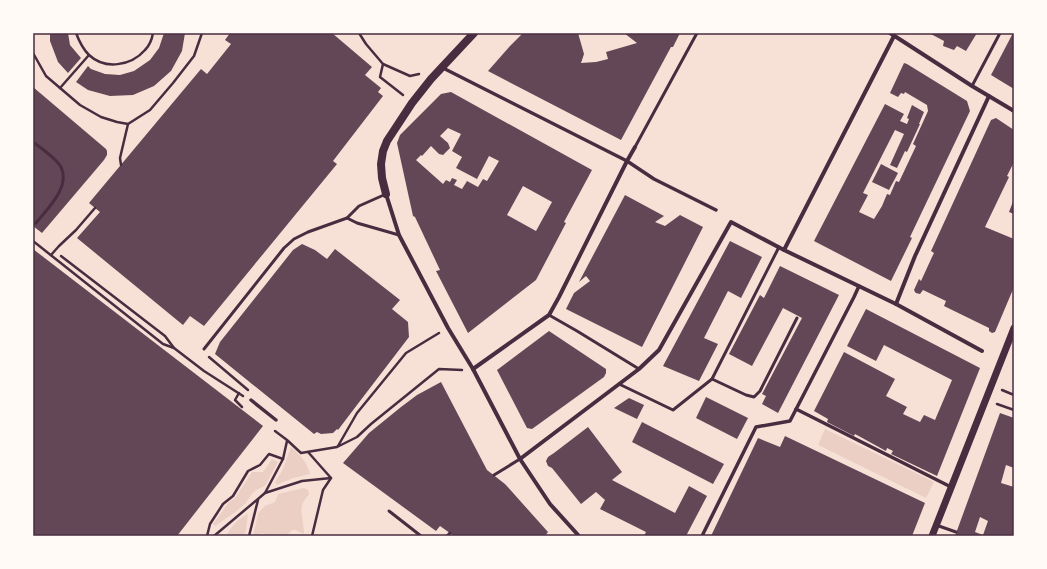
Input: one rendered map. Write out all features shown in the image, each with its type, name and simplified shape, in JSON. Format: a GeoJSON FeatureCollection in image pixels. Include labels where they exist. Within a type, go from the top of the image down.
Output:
{"type":"FeatureCollection","features":[{"type":"Feature","properties":{"kind":"main road"},"geometry":{"type":"LineString","coordinates":[[386,194],[382,178],[381,164],[383,151],[387,141],[412,103],[474,33]]}},
{"type":"Feature","properties":{"kind":"street"},"geometry":{"type":"LineString","coordinates":[[890,33],[972,86],[1014,111]]}},
{"type":"Feature","properties":{"kind":"street"},"geometry":{"type":"LineString","coordinates":[[784,250],[894,36]]}},
{"type":"Feature","properties":{"kind":"street"},"geometry":{"type":"LineString","coordinates":[[442,68],[627,161],[654,180],[716,210]]}},
{"type":"Feature","properties":{"kind":"street"},"geometry":{"type":"LineString","coordinates":[[896,304],[915,256],[990,96]]}},
{"type":"Feature","properties":{"kind":"street"},"geometry":{"type":"LineString","coordinates":[[474,369],[549,315],[560,297],[635,147]]}},
{"type":"Feature","properties":{"kind":"street"},"geometry":{"type":"LineString","coordinates":[[386,194],[400,235],[448,328],[474,369],[520,459],[550,504],[579,536]]}},
{"type":"Feature","properties":{"kind":"street"},"geometry":{"type":"LineString","coordinates":[[520,459],[639,369],[659,350],[731,222],[784,250],[896,304],[982,351]]}},
{"type":"Feature","properties":{"kind":"street"},"geometry":{"type":"LineString","coordinates":[[702,536],[756,427],[790,421],[859,286]]}},
{"type":"Feature","properties":{"kind":"street"},"geometry":{"type":"LineString","coordinates":[[932,536],[1014,328]]}},
{"type":"Feature","properties":{"kind":"street"},"geometry":{"type":"LineString","coordinates":[[251,400],[276,420]]}},
{"type":"Feature","properties":{"kind":"street"},"geometry":{"type":"LineString","coordinates":[[796,410],[951,487]]}},
{"type":"Feature","properties":{"kind":"lane"},"geometry":{"type":"LineString","coordinates":[[635,147],[697,33]]}},
{"type":"Feature","properties":{"kind":"lane"},"geometry":{"type":"LineString","coordinates":[[972,86],[1000,33]]}},
{"type":"Feature","properties":{"kind":"lane"},"geometry":{"type":"LineString","coordinates":[[33,142],[48,153],[61,167],[64,180],[59,194],[36,223],[33,224]]}},
{"type":"Feature","properties":{"kind":"lane"},"geometry":{"type":"LineString","coordinates":[[204,349],[284,248],[294,239],[308,232],[347,218],[358,206],[386,194]]}},
{"type":"Feature","properties":{"kind":"lane"},"geometry":{"type":"LineString","coordinates":[[347,218],[357,223],[400,235]]}},
{"type":"Feature","properties":{"kind":"lane"},"geometry":{"type":"LineString","coordinates":[[619,384],[673,410],[712,379],[779,247]]}},
{"type":"Feature","properties":{"kind":"lane"},"geometry":{"type":"LineString","coordinates":[[549,315],[639,369]]}},
{"type":"Feature","properties":{"kind":"lane"},"geometry":{"type":"LineString","coordinates":[[712,379],[746,395],[754,397],[760,391],[797,318]]}},
{"type":"Feature","properties":{"kind":"lane"},"geometry":{"type":"LineString","coordinates":[[494,475],[520,459]]}},
{"type":"Feature","properties":{"kind":"lane"},"geometry":{"type":"LineString","coordinates":[[389,511],[421,536]]}},
{"type":"Feature","properties":{"kind":"lane"},"geometry":{"type":"LineString","coordinates":[[936,525],[956,532]]}},
{"type":"Feature","properties":{"kind":"path"},"geometry":{"type":"LineString","coordinates":[[76,33],[81,45],[89,55],[98,61],[108,64],[129,62],[139,56],[152,40],[153,33]]}},
{"type":"Feature","properties":{"kind":"path"},"geometry":{"type":"LineString","coordinates":[[33,53],[46,76],[80,105],[101,117],[128,124],[150,110],[181,72],[194,56],[202,33]]}},
{"type":"Feature","properties":{"kind":"path"},"geometry":{"type":"LineString","coordinates":[[359,33],[383,64],[410,76]]}},
{"type":"Feature","properties":{"kind":"path"},"geometry":{"type":"LineString","coordinates":[[60,88],[89,55]]}},
{"type":"Feature","properties":{"kind":"path"},"geometry":{"type":"LineString","coordinates":[[383,64],[380,77],[397,91]]}},
{"type":"Feature","properties":{"kind":"path"},"geometry":{"type":"LineString","coordinates":[[120,166],[120,158],[128,124]]}},
{"type":"Feature","properties":{"kind":"path"},"geometry":{"type":"LineString","coordinates":[[51,255],[95,208]]}},
{"type":"Feature","properties":{"kind":"path"},"geometry":{"type":"LineString","coordinates":[[33,241],[163,344],[174,348],[204,371],[251,400]]}},
{"type":"Feature","properties":{"kind":"path"},"geometry":{"type":"LineString","coordinates":[[61,256],[166,336],[174,348]]}},
{"type":"Feature","properties":{"kind":"path"},"geometry":{"type":"LineString","coordinates":[[337,447],[357,413],[406,353],[448,328]]}},
{"type":"Feature","properties":{"kind":"path"},"geometry":{"type":"LineString","coordinates":[[204,349],[208,357],[249,390]]}},
{"type":"Feature","properties":{"kind":"path"},"geometry":{"type":"LineString","coordinates":[[272,429],[301,453],[337,447],[357,438],[371,424],[439,369],[463,370]]}},
{"type":"Feature","properties":{"kind":"path"},"geometry":{"type":"LineString","coordinates":[[239,393],[235,400],[239,404]]}},
{"type":"Feature","properties":{"kind":"path"},"geometry":{"type":"LineString","coordinates":[[996,403],[1014,410]]}},
{"type":"Feature","properties":{"kind":"path"},"geometry":{"type":"LineString","coordinates":[[214,536],[264,493],[283,459],[287,440]]}},
{"type":"Feature","properties":{"kind":"path"},"geometry":{"type":"LineString","coordinates":[[308,452],[331,478]]}},
{"type":"Feature","properties":{"kind":"path"},"geometry":{"type":"LineString","coordinates":[[206,536],[210,524],[223,504],[232,496],[248,471],[260,465],[269,454],[283,459]]}},
{"type":"Feature","properties":{"kind":"path"},"geometry":{"type":"LineString","coordinates":[[264,493],[302,481],[331,478]]}},
{"type":"Feature","properties":{"kind":"path"},"geometry":{"type":"LineString","coordinates":[[312,536],[323,490],[331,478]]}},
{"type":"Feature","properties":{"kind":"path"},"geometry":{"type":"LineString","coordinates":[[250,536],[258,499]]}},
{"type":"Feature","properties":{"kind":"shaded area"},"geometry":{"type":"Polygon","coordinates":[[[825,429],[934,482],[926,498],[818,445],[825,429]]]}},
{"type":"Feature","properties":{"kind":"shaded area"},"geometry":{"type":"Polygon","coordinates":[[[291,447],[303,459],[310,474],[293,478],[277,485],[275,482],[282,471],[291,447]]]}},
{"type":"Feature","properties":{"kind":"shaded area"},"geometry":{"type":"Polygon","coordinates":[[[272,459],[278,462],[265,486],[256,490],[246,503],[215,526],[213,524],[229,502],[235,498],[252,472],[263,472],[272,459]]]}},
{"type":"Feature","properties":{"kind":"shaded area"},"geometry":{"type":"Polygon","coordinates":[[[304,488],[308,490],[309,494],[302,505],[301,512],[303,534],[296,530],[292,530],[286,536],[277,534],[270,536],[262,533],[259,536],[253,536],[258,514],[265,506],[275,502],[278,494],[304,488]]]}},
{"type":"Feature","properties":{"kind":"shaded area"},"geometry":{"type":"Polygon","coordinates":[[[248,514],[244,536],[226,536],[235,523],[248,514]]]}},
{"type":"Feature","properties":{"kind":"building"},"geometry":{"type":"Polygon","coordinates":[[[50,33],[68,33],[70,45],[81,58],[68,73],[58,62],[50,41],[50,33]]]}},
{"type":"Feature","properties":{"kind":"building"},"geometry":{"type":"Polygon","coordinates":[[[164,33],[185,33],[182,51],[171,71],[154,86],[133,95],[110,96],[88,90],[76,82],[88,66],[91,69],[105,74],[120,75],[134,71],[150,60],[159,48],[164,33]]]}},
{"type":"Feature","properties":{"kind":"building"},"geometry":{"type":"Polygon","coordinates":[[[230,33],[332,33],[372,67],[365,75],[381,88],[378,92],[383,96],[333,161],[337,164],[204,326],[190,316],[183,325],[77,238],[100,212],[89,203],[201,69],[207,74],[231,44],[225,40],[230,33]]]}},
{"type":"Feature","properties":{"kind":"building"},"geometry":{"type":"Polygon","coordinates":[[[523,33],[578,33],[584,54],[581,63],[596,62],[608,59],[606,52],[637,43],[624,33],[680,33],[621,140],[488,71],[523,33]]]}},
{"type":"Feature","properties":{"kind":"building"},"geometry":{"type":"Polygon","coordinates":[[[929,33],[977,33],[966,51],[957,46],[954,50],[943,46],[944,41],[929,33]]]}},
{"type":"Feature","properties":{"kind":"building"},"geometry":{"type":"Polygon","coordinates":[[[1014,33],[1014,89],[991,75],[1014,33]]]}},
{"type":"Feature","properties":{"kind":"building"},"geometry":{"type":"Polygon","coordinates":[[[904,63],[967,101],[970,111],[910,237],[912,238],[891,281],[814,241],[885,104],[904,114],[900,121],[907,124],[909,119],[907,118],[912,105],[924,112],[907,152],[905,151],[897,168],[890,165],[904,134],[895,130],[863,193],[868,195],[859,212],[874,219],[887,194],[890,195],[896,181],[899,182],[916,146],[913,144],[928,111],[927,105],[905,92],[904,94],[901,93],[898,97],[890,93],[904,63]]]}},
{"type":"Feature","properties":{"kind":"building"},"geometry":{"type":"Polygon","coordinates":[[[33,87],[107,151],[107,155],[104,160],[42,233],[33,226],[33,87]]]}},
{"type":"Feature","properties":{"kind":"building"},"geometry":{"type":"Polygon","coordinates":[[[451,92],[592,170],[564,222],[566,223],[536,280],[468,333],[436,271],[440,270],[415,217],[413,216],[397,143],[400,135],[441,94],[451,92]],[[448,128],[440,136],[448,143],[450,148],[443,155],[439,154],[431,146],[416,160],[443,184],[446,180],[450,182],[452,178],[457,180],[454,185],[462,189],[467,181],[478,187],[483,179],[487,181],[499,161],[489,156],[477,179],[456,168],[462,157],[452,151],[461,134],[448,128]],[[523,186],[507,215],[536,231],[552,202],[523,186]]]}},
{"type":"Feature","properties":{"kind":"building"},"geometry":{"type":"Polygon","coordinates":[[[996,118],[1014,130],[1014,165],[1013,164],[1007,176],[1009,177],[985,227],[1014,239],[1014,287],[995,332],[992,333],[989,331],[989,328],[944,306],[946,301],[923,290],[920,294],[916,293],[914,290],[919,279],[921,281],[934,253],[931,251],[991,120],[996,118]]]}},
{"type":"Feature","properties":{"kind":"building"},"geometry":{"type":"Polygon","coordinates":[[[881,164],[898,173],[889,190],[872,182],[881,164]]]}},
{"type":"Feature","properties":{"kind":"building"},"geometry":{"type":"Polygon","coordinates":[[[625,195],[664,216],[655,222],[665,226],[680,215],[703,227],[642,347],[566,309],[574,293],[590,281],[586,276],[579,282],[625,195]]]}},
{"type":"Feature","properties":{"kind":"building"},"geometry":{"type":"Polygon","coordinates":[[[1014,199],[1014,214],[1009,212],[1014,199]]]}},
{"type":"Feature","properties":{"kind":"building"},"geometry":{"type":"Polygon","coordinates":[[[730,241],[762,257],[741,298],[728,291],[704,338],[718,344],[699,381],[663,366],[730,241]]]}},
{"type":"Feature","properties":{"kind":"building"},"geometry":{"type":"Polygon","coordinates":[[[302,244],[315,250],[327,259],[335,249],[400,300],[392,309],[408,322],[409,337],[338,430],[337,429],[333,433],[321,434],[317,432],[314,434],[215,354],[220,342],[293,250],[302,244]]]}},
{"type":"Feature","properties":{"kind":"building"},"geometry":{"type":"Polygon","coordinates":[[[33,249],[263,426],[177,536],[33,536],[33,249]]]}},
{"type":"Feature","properties":{"kind":"building"},"geometry":{"type":"Polygon","coordinates":[[[780,266],[839,295],[778,413],[762,404],[766,396],[762,394],[802,318],[783,308],[752,366],[729,354],[760,295],[764,298],[780,266]]]}},
{"type":"Feature","properties":{"kind":"building"},"geometry":{"type":"Polygon","coordinates":[[[866,309],[980,368],[937,476],[891,454],[893,451],[887,448],[886,451],[855,434],[854,436],[827,422],[828,419],[814,411],[844,352],[895,379],[886,396],[907,407],[903,414],[920,422],[924,415],[935,420],[952,380],[884,345],[876,361],[847,346],[866,309]]]}},
{"type":"Feature","properties":{"kind":"building"},"geometry":{"type":"Polygon","coordinates":[[[549,331],[606,369],[606,373],[604,377],[532,429],[527,428],[497,370],[549,331]]]}},
{"type":"Feature","properties":{"kind":"building"},"geometry":{"type":"Polygon","coordinates":[[[441,382],[487,470],[505,484],[548,532],[545,536],[454,536],[440,526],[436,531],[343,463],[369,433],[417,395],[441,382]]]}},
{"type":"Feature","properties":{"kind":"building"},"geometry":{"type":"Polygon","coordinates":[[[706,397],[748,418],[737,439],[696,418],[706,397]]]}},
{"type":"Feature","properties":{"kind":"building"},"geometry":{"type":"Polygon","coordinates":[[[629,398],[644,405],[637,419],[614,408],[629,398]]]}},
{"type":"Feature","properties":{"kind":"building"},"geometry":{"type":"Polygon","coordinates":[[[1000,413],[1014,418],[1014,468],[1006,465],[1001,483],[1014,487],[1014,536],[955,536],[1000,413]],[[980,517],[975,532],[983,535],[988,521],[980,517]]]}},
{"type":"Feature","properties":{"kind":"building"},"geometry":{"type":"Polygon","coordinates":[[[642,422],[724,464],[713,484],[632,442],[642,422]]]}},
{"type":"Feature","properties":{"kind":"building"},"geometry":{"type":"Polygon","coordinates":[[[588,427],[622,472],[612,480],[675,513],[689,486],[707,496],[686,536],[644,536],[646,532],[600,509],[605,500],[596,492],[581,504],[552,468],[548,466],[546,461],[548,457],[588,427]]]}},
{"type":"Feature","properties":{"kind":"building"},"geometry":{"type":"Polygon","coordinates":[[[785,436],[925,503],[912,536],[711,536],[758,438],[780,447],[785,436]]]}}]}
